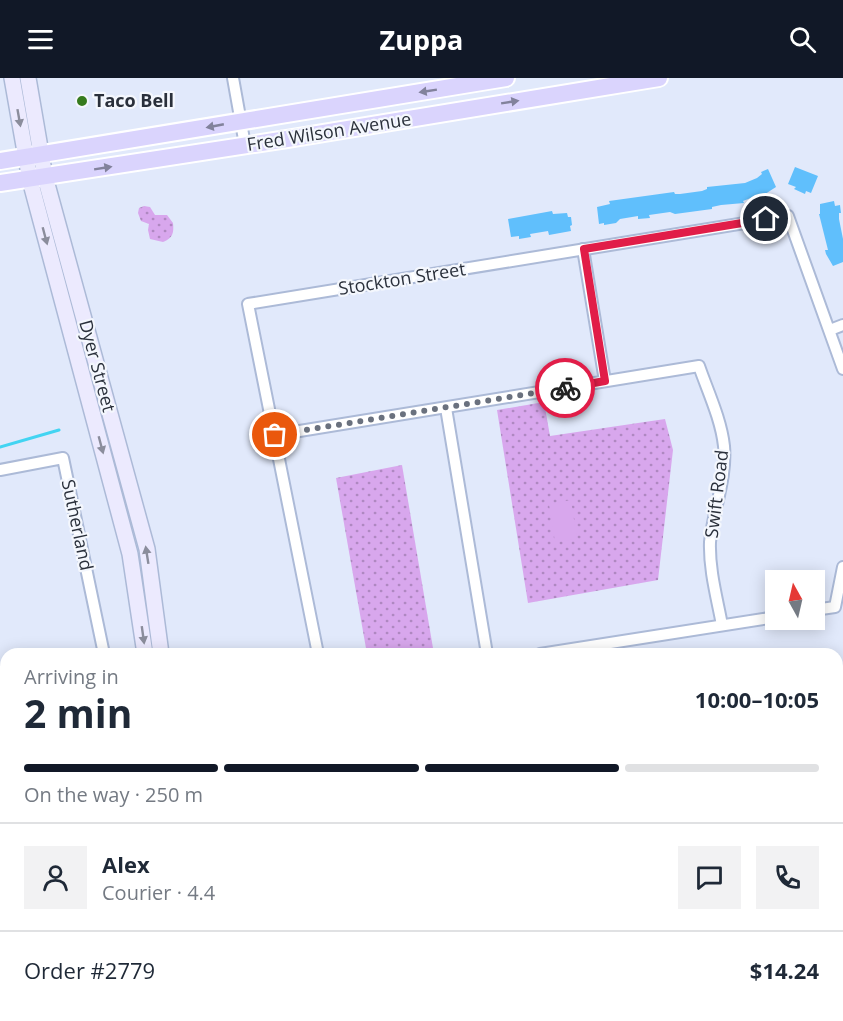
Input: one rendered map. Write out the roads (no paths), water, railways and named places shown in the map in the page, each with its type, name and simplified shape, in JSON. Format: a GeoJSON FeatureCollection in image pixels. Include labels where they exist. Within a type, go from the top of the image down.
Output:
{"type":"FeatureCollection","features":[{"type":"Feature","properties":{"kind":"main road","name":"Dyer Street"},"geometry":{"type":"LineString","coordinates":[[12,78],[128,543],[145,648]]}},
{"type":"Feature","properties":{"kind":"main road","name":"Dyer Street"},"geometry":{"type":"LineString","coordinates":[[28,78],[33,156]]}},
{"type":"Feature","properties":{"kind":"main road","name":"Fred Wilson Avenue"},"geometry":{"type":"LineString","coordinates":[[0,161],[506,78]]}},
{"type":"Feature","properties":{"kind":"main road","name":"Fred Wilson Avenue"},"geometry":{"type":"LineString","coordinates":[[0,183],[657,78]]}},
{"type":"Feature","properties":{"kind":"main road","name":"Dyer Street"},"geometry":{"type":"LineString","coordinates":[[38,178],[147,549],[160,648]]}},
{"type":"Feature","properties":{"kind":"street"},"geometry":{"type":"LineString","coordinates":[[233,78],[245,145]]}},
{"type":"Feature","properties":{"kind":"street","name":"Stockton Street"},"geometry":{"type":"LineString","coordinates":[[317,648],[248,304],[788,216],[843,369]]}},
{"type":"Feature","properties":{"kind":"street"},"geometry":{"type":"LineString","coordinates":[[275,435],[605,381],[584,249]]}},
{"type":"Feature","properties":{"kind":"street"},"geometry":{"type":"LineString","coordinates":[[830,330],[843,325]]}},
{"type":"Feature","properties":{"kind":"street","name":"Swift Road"},"geometry":{"type":"LineString","coordinates":[[605,381],[699,366],[717,415],[724,446],[710,553],[722,625]]}},
{"type":"Feature","properties":{"kind":"street"},"geometry":{"type":"LineString","coordinates":[[446,408],[486,648]]}},
{"type":"Feature","properties":{"kind":"street","name":"Sutherland"},"geometry":{"type":"LineString","coordinates":[[0,470],[63,458],[103,648]]}},
{"type":"Feature","properties":{"kind":"street"},"geometry":{"type":"LineString","coordinates":[[825,608],[835,607],[843,567]]}},
{"type":"Feature","properties":{"kind":"street"},"geometry":{"type":"LineString","coordinates":[[578,648],[765,619]]}},
{"type":"Feature","properties":{"kind":"waterway"},"geometry":{"type":"LineString","coordinates":[[0,447],[59,430]]}},
{"type":"Feature","properties":{"kind":"place","name":"Taco Bell"},"geometry":{"type":"Point","coordinates":[82,101]}}]}
